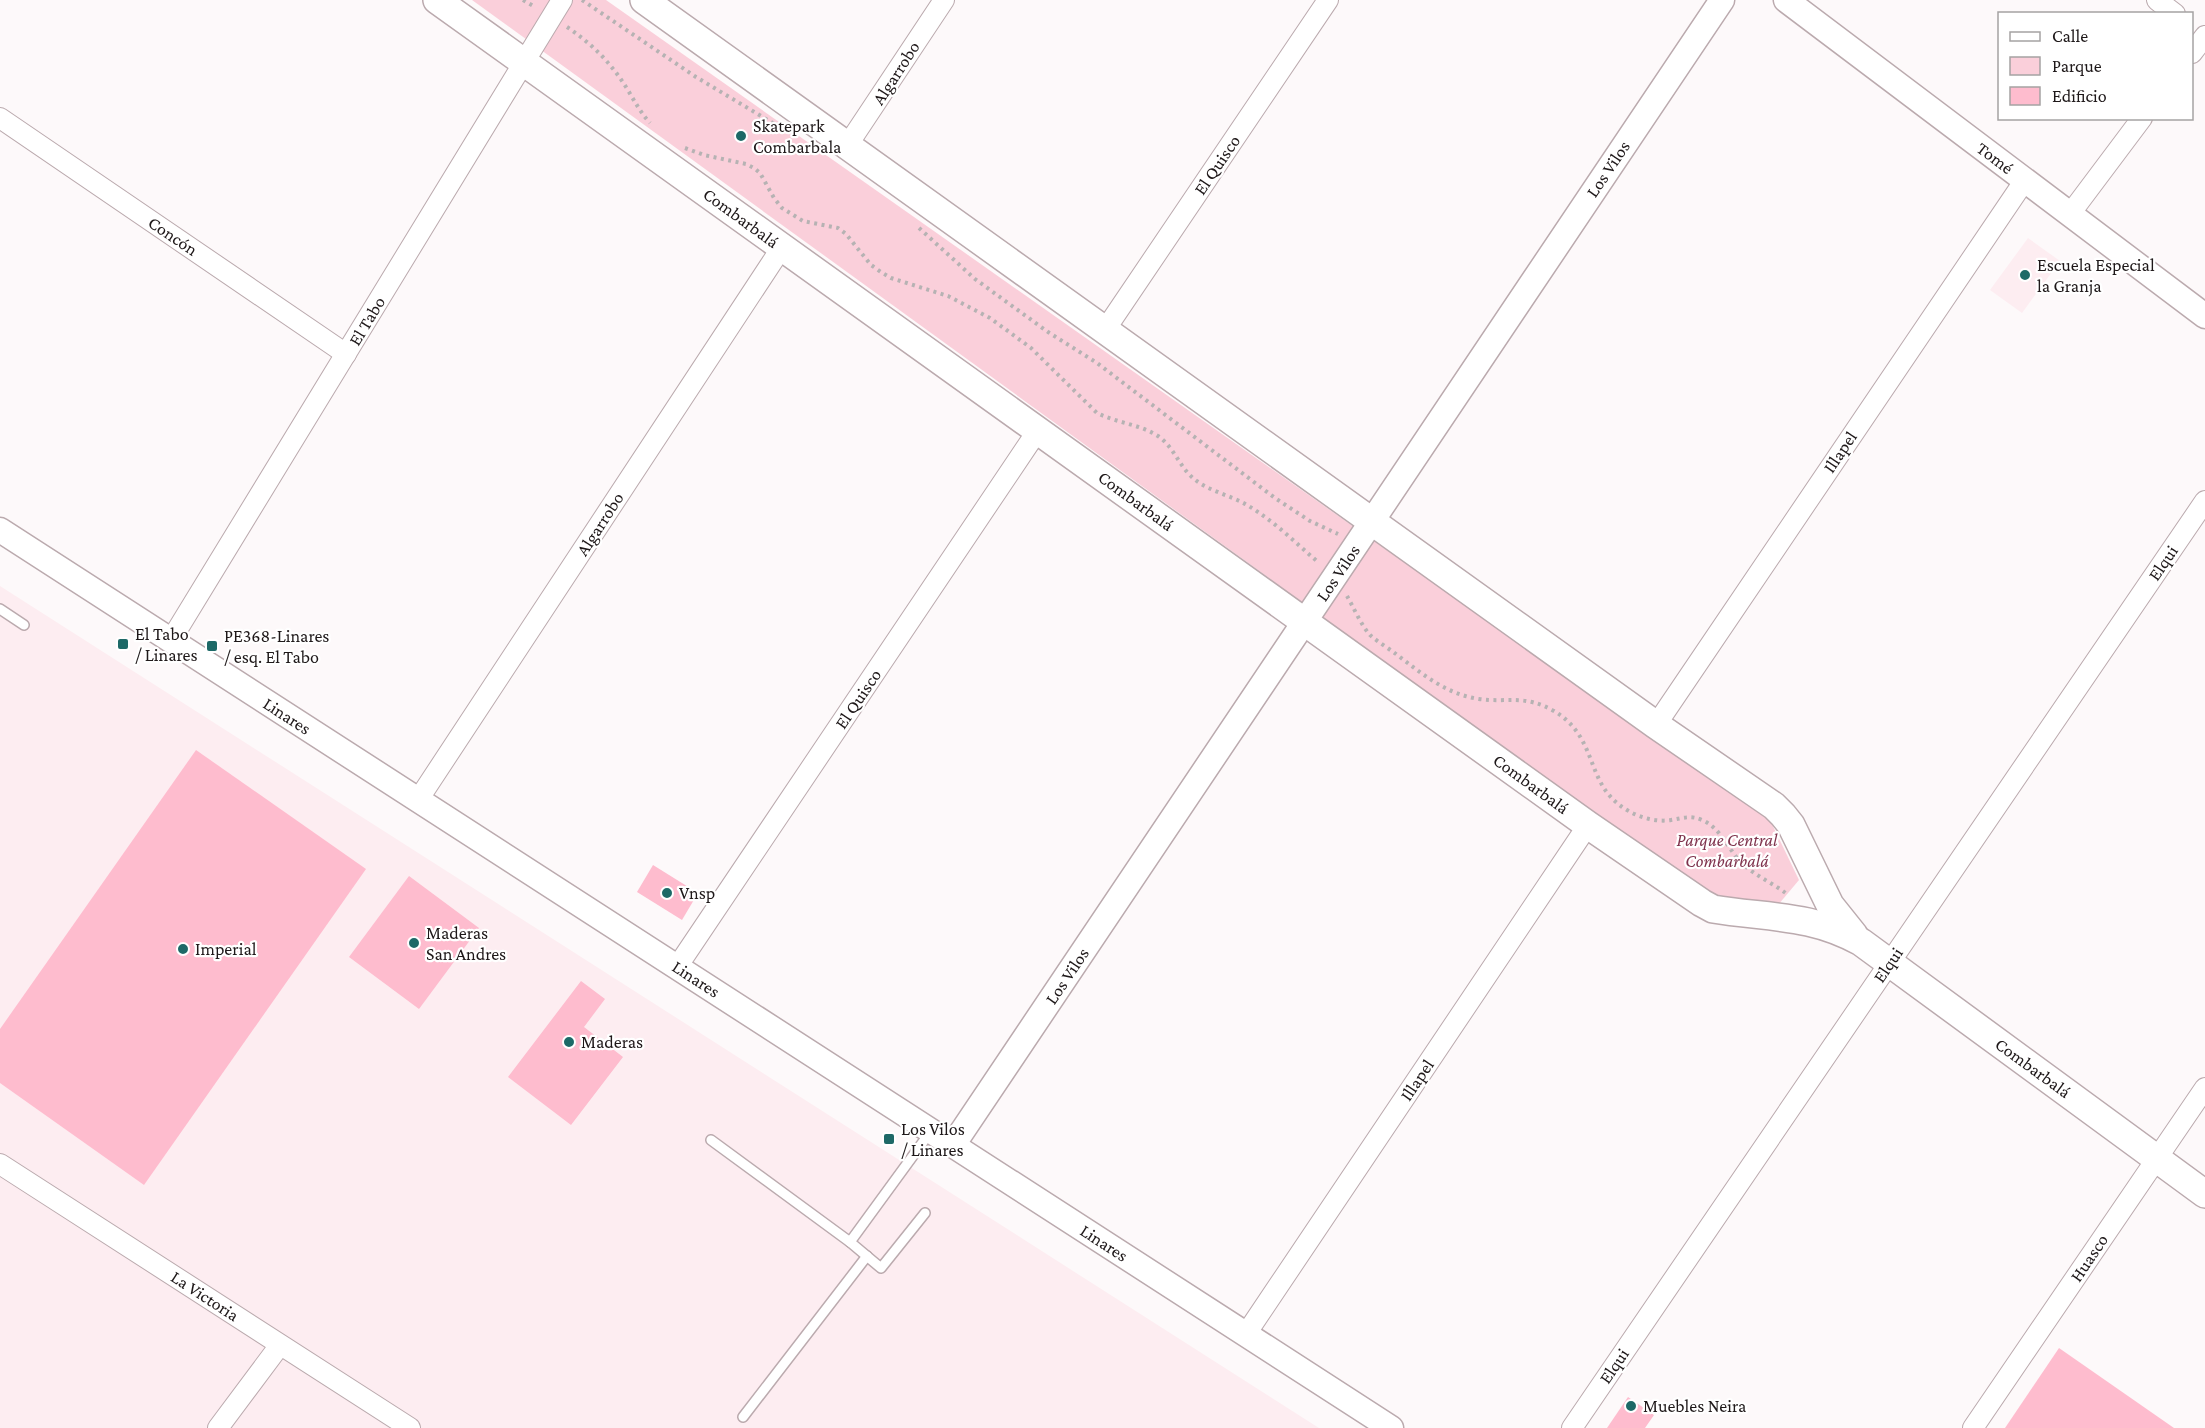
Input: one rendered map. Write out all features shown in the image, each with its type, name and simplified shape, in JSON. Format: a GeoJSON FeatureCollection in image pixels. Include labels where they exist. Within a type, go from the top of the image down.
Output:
{"type":"FeatureCollection","features":[{"type":"Feature","properties":{"kind":"main road","name":"Combarbalá"},"geometry":{"type":"LineString","coordinates":[[437,0],[1588,825],[1713,909],[1788,910],[1861,942]]}},
{"type":"Feature","properties":{"kind":"main road","name":"Combarbalá"},"geometry":{"type":"LineString","coordinates":[[644,0],[1656,725],[1774,806],[1791,825],[1830,905],[1861,942],[2205,1194]]}},
{"type":"Feature","properties":{"kind":"main road"},"geometry":{"type":"LineString","coordinates":[[1788,910],[1807,889],[1811,866]]}},
{"type":"Feature","properties":{"kind":"street","name":"El Tabo"},"geometry":{"type":"LineString","coordinates":[[171,640],[562,0]]}},
{"type":"Feature","properties":{"kind":"street","name":"Algarrobo"},"geometry":{"type":"LineString","coordinates":[[847,146],[944,0]]}},
{"type":"Feature","properties":{"kind":"street","name":"El Quisco"},"geometry":{"type":"LineString","coordinates":[[1105,330],[1328,0]]}},
{"type":"Feature","properties":{"kind":"street","name":"Los Vilos"},"geometry":{"type":"LineString","coordinates":[[953,1145],[1722,0]]}},
{"type":"Feature","properties":{"kind":"street","name":"Tomé"},"geometry":{"type":"LineString","coordinates":[[1786,0],[2205,316]]}},
{"type":"Feature","properties":{"kind":"street"},"geometry":{"type":"LineString","coordinates":[[2157,0],[2172,12]]}},
{"type":"Feature","properties":{"kind":"street"},"geometry":{"type":"LineString","coordinates":[[2193,27],[2205,36],[2193,52]]}},
{"type":"Feature","properties":{"kind":"street","name":"Concón"},"geometry":{"type":"LineString","coordinates":[[0,118],[346,354]]}},
{"type":"Feature","properties":{"kind":"street"},"geometry":{"type":"LineString","coordinates":[[2070,214],[2140,120]]}},
{"type":"Feature","properties":{"kind":"street","name":"Illapel"},"geometry":{"type":"LineString","coordinates":[[1656,725],[2025,180]]}},
{"type":"Feature","properties":{"kind":"street","name":"Algarrobo"},"geometry":{"type":"LineString","coordinates":[[418,800],[782,247]]}},
{"type":"Feature","properties":{"kind":"street","name":"El Quisco"},"geometry":{"type":"LineString","coordinates":[[677,967],[1038,430]]}},
{"type":"Feature","properties":{"kind":"street","name":"Elqui"},"geometry":{"type":"LineString","coordinates":[[1572,1428],[2205,501]]}},
{"type":"Feature","properties":{"kind":"street","name":"Linares"},"geometry":{"type":"LineString","coordinates":[[0,530],[1391,1428]]}},
{"type":"Feature","properties":{"kind":"street","name":"Illapel"},"geometry":{"type":"LineString","coordinates":[[1246,1334],[1588,825]]}},
{"type":"Feature","properties":{"kind":"street","name":"Huasco"},"geometry":{"type":"LineString","coordinates":[[1973,1428],[2205,1088]]}},
{"type":"Feature","properties":{"kind":"street","name":"La Victoria"},"geometry":{"type":"LineString","coordinates":[[0,1164],[410,1428]]}},
{"type":"Feature","properties":{"kind":"street"},"geometry":{"type":"LineString","coordinates":[[218,1428],[280,1345]]}},
{"type":"Feature","properties":{"kind":"lane"},"geometry":{"type":"LineString","coordinates":[[0,609],[24,625]]}},
{"type":"Feature","properties":{"kind":"lane"},"geometry":{"type":"LineString","coordinates":[[850,1242],[931,1131]]}},
{"type":"Feature","properties":{"kind":"lane"},"geometry":{"type":"LineString","coordinates":[[711,1140],[850,1242],[881,1268],[925,1213]]}},
{"type":"Feature","properties":{"kind":"lane"},"geometry":{"type":"LineString","coordinates":[[743,1417],[867,1256]]}},
{"type":"Feature","properties":{"kind":"path"},"geometry":{"type":"LineString","coordinates":[[523,0],[569,28],[600,54],[627,89],[638,109],[654,127]]}},
{"type":"Feature","properties":{"kind":"path"},"geometry":{"type":"LineString","coordinates":[[582,0],[696,76],[785,131]]}},
{"type":"Feature","properties":{"kind":"path"},"geometry":{"type":"LineString","coordinates":[[681,146],[754,168],[760,173],[782,208],[804,221],[838,228],[846,234],[871,265],[881,272],[891,278],[948,297],[998,323],[1031,348],[1097,413],[1160,437],[1174,451],[1191,477],[1201,484],[1238,500],[1264,516],[1335,577]]}},
{"type":"Feature","properties":{"kind":"path"},"geometry":{"type":"LineString","coordinates":[[913,222],[975,279],[1048,332],[1097,363],[1275,498],[1310,521],[1357,544]]}},
{"type":"Feature","properties":{"kind":"path"},"geometry":{"type":"LineString","coordinates":[[1341,600],[1343,590],[1369,634],[1444,688],[1481,699],[1526,701],[1555,712],[1579,733],[1587,747],[1600,782],[1615,802],[1634,814],[1656,820],[1688,817],[1704,821],[1718,831],[1745,866],[1778,887],[1788,910]]}},
{"type":"Feature","properties":{"kind":"shaded area","name":"Escuela Especial la Granja"},"geometry":{"type":"Polygon","coordinates":[[[2028,238],[2060,261],[2022,313],[1990,290],[2028,238]]]}},
{"type":"Feature","properties":{"kind":"shaded area"},"geometry":{"type":"Polygon","coordinates":[[[0,586],[1319,1428],[0,1428],[0,586]]]}},
{"type":"Feature","properties":{"kind":"green space","name":"Parque Central Combarbalá"},"geometry":{"type":"Polygon","coordinates":[[[472,0],[606,0],[1770,820],[1799,880],[1778,905],[1714,901],[472,0]]]}},
{"type":"Feature","properties":{"kind":"building","name":"Imperial"},"geometry":{"type":"Polygon","coordinates":[[[196,750],[366,869],[144,1185],[0,1083],[0,1029],[196,750]]]}},
{"type":"Feature","properties":{"kind":"building","name":"Vnsp"},"geometry":{"type":"Polygon","coordinates":[[[653,865],[698,893],[682,920],[637,892],[653,865]]]}},
{"type":"Feature","properties":{"kind":"building","name":"Maderas San Andres"},"geometry":{"type":"Polygon","coordinates":[[[409,876],[479,928],[419,1009],[349,957],[409,876]]]}},
{"type":"Feature","properties":{"kind":"building","name":"Maderas"},"geometry":{"type":"Polygon","coordinates":[[[581,981],[605,999],[584,1027],[623,1057],[571,1125],[508,1077],[581,981]]]}},
{"type":"Feature","properties":{"kind":"building"},"geometry":{"type":"Polygon","coordinates":[[[2059,1348],[2174,1428],[2005,1428],[2059,1348]]]}},
{"type":"Feature","properties":{"kind":"building","name":"Muebles Neira"},"geometry":{"type":"Polygon","coordinates":[[[1628,1397],[1654,1415],[1645,1428],[1607,1428],[1628,1397]]]}},
{"type":"Feature","properties":{"kind":"place","name":"Skatepark Combarbala"},"geometry":{"type":"Point","coordinates":[741,136]}},
{"type":"Feature","properties":{"kind":"place","name":"Escuela Especial la Granja"},"geometry":{"type":"Point","coordinates":[2025,275]}},
{"type":"Feature","properties":{"kind":"place","name":"El Tabo / Linares"},"geometry":{"type":"Point","coordinates":[123,644]}},
{"type":"Feature","properties":{"kind":"place","name":"PE368-Linares / esq. El Tabo"},"geometry":{"type":"Point","coordinates":[212,646]}},
{"type":"Feature","properties":{"kind":"place","name":"Vnsp"},"geometry":{"type":"Point","coordinates":[667,893]}},
{"type":"Feature","properties":{"kind":"place","name":"Maderas San Andres"},"geometry":{"type":"Point","coordinates":[414,943]}},
{"type":"Feature","properties":{"kind":"place","name":"Imperial"},"geometry":{"type":"Point","coordinates":[183,949]}},
{"type":"Feature","properties":{"kind":"place","name":"Maderas"},"geometry":{"type":"Point","coordinates":[569,1042]}},
{"type":"Feature","properties":{"kind":"place","name":"Los Vilos / Linares"},"geometry":{"type":"Point","coordinates":[889,1139]}},
{"type":"Feature","properties":{"kind":"place","name":"Muebles Neira"},"geometry":{"type":"Point","coordinates":[1631,1406]}}]}
